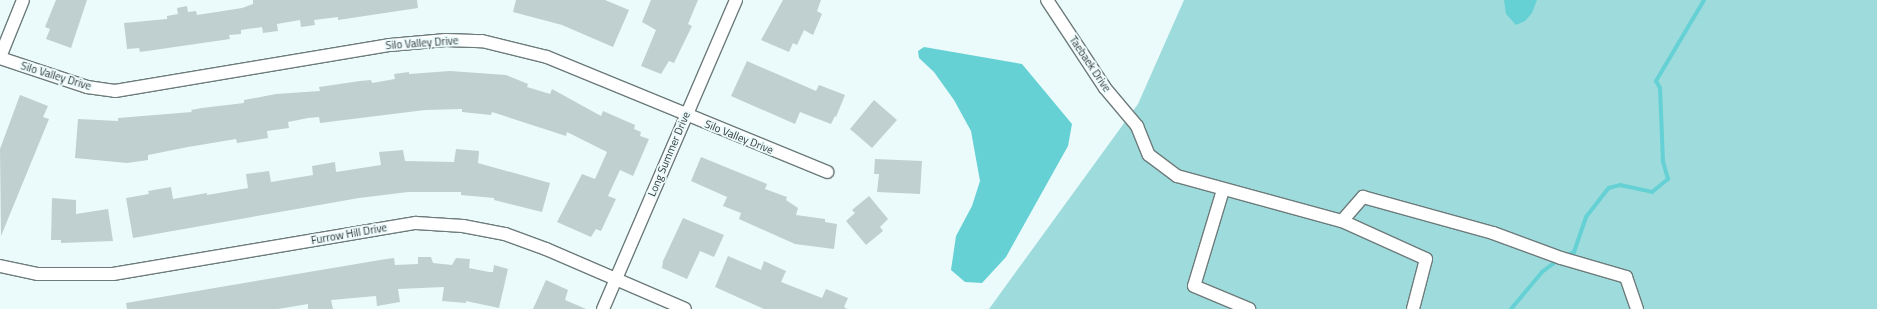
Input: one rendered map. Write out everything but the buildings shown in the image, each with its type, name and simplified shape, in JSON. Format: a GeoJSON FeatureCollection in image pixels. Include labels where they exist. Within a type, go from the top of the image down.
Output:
{"type":"FeatureCollection","features":[{"type":"Feature","properties":{"kind":"street"},"geometry":{"type":"LineString","coordinates":[[0,58],[22,0]]}},
{"type":"Feature","properties":{"kind":"street","name":"Long Summer Drive"},"geometry":{"type":"LineString","coordinates":[[603,309],[685,114],[736,0]]}},
{"type":"Feature","properties":{"kind":"street","name":"Taebaek Drive"},"geometry":{"type":"LineString","coordinates":[[1047,0],[1105,88],[1137,126],[1149,155],[1177,176],[1223,190],[1342,221],[1426,259],[1413,309]]}},
{"type":"Feature","properties":{"kind":"street","name":"Silo Valley Drive"},"geometry":{"type":"LineString","coordinates":[[0,58],[79,85],[115,91],[390,45],[446,40],[482,41],[547,57],[827,172]]}},
{"type":"Feature","properties":{"kind":"street"},"geometry":{"type":"LineString","coordinates":[[1223,190],[1194,286],[1242,308]]}},
{"type":"Feature","properties":{"kind":"street"},"geometry":{"type":"LineString","coordinates":[[1342,221],[1363,197],[1493,233],[1561,258],[1626,277],[1637,309]]}},
{"type":"Feature","properties":{"kind":"street","name":"Furrow Hill Drive"},"geometry":{"type":"LineString","coordinates":[[0,266],[38,274],[113,274],[416,223],[463,226],[505,234],[616,278],[685,309]]}},
{"type":"Feature","properties":{"kind":"shaded area"},"geometry":{"type":"Polygon","coordinates":[[[1184,0],[1877,0],[1877,309],[989,309],[1138,104],[1184,0]]]}},
{"type":"Feature","properties":{"kind":"shaded area"},"geometry":{"type":"Polygon","coordinates":[[[1504,0],[1537,0],[1532,13],[1525,21],[1516,25],[1506,14],[1504,0]]]}},
{"type":"Feature","properties":{"kind":"shaded area"},"geometry":{"type":"Polygon","coordinates":[[[924,47],[1022,64],[1072,124],[1068,146],[1006,257],[982,283],[965,282],[951,270],[956,236],[972,206],[980,181],[971,131],[954,100],[934,72],[919,58],[918,51],[924,47]]]}},
{"type":"Feature","properties":{"kind":"waterway"},"geometry":{"type":"LineString","coordinates":[[1565,256],[1574,252],[1586,217],[1609,188],[1620,185],[1652,192],[1668,179],[1663,162],[1660,88],[1656,81],[1704,0]]}},
{"type":"Feature","properties":{"kind":"waterway"},"geometry":{"type":"LineString","coordinates":[[1511,309],[1542,272],[1559,259]]}}]}
